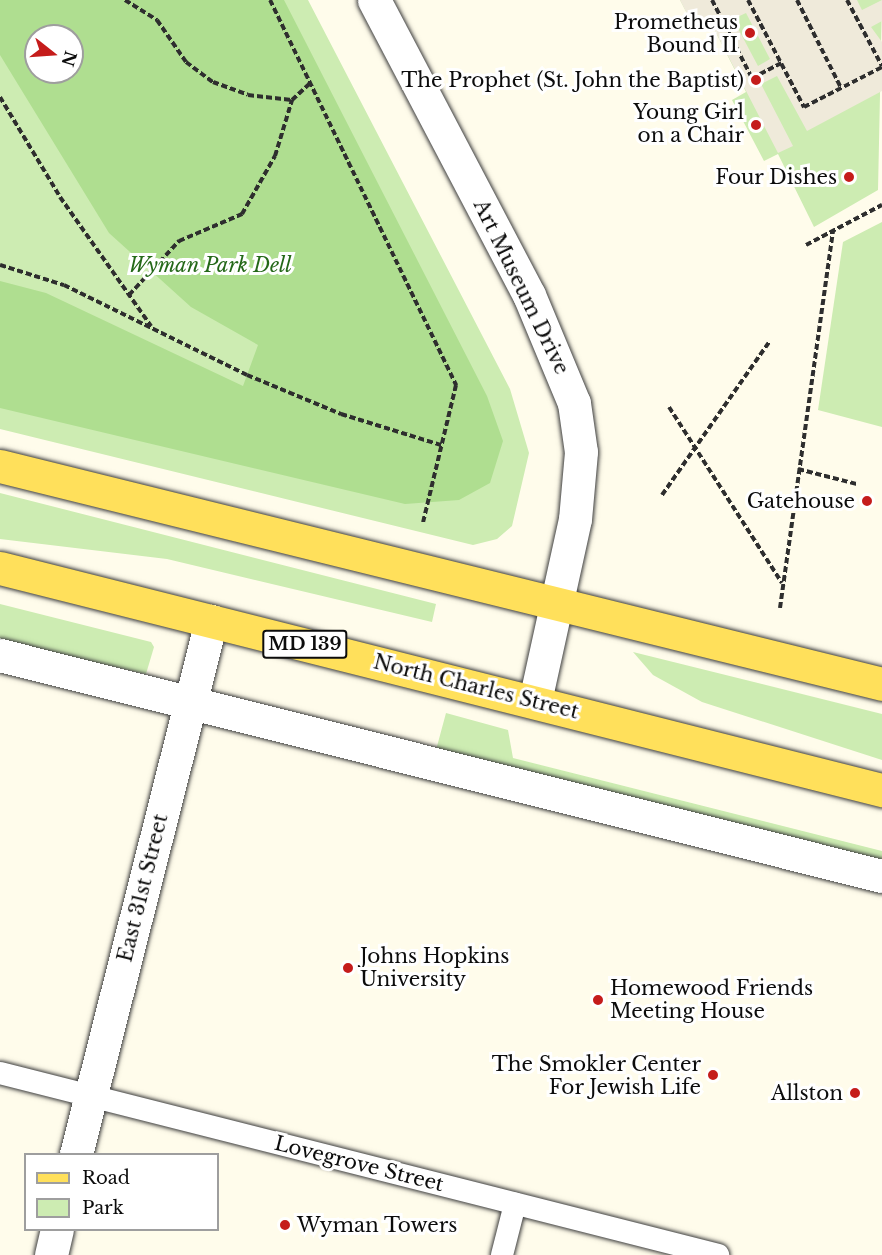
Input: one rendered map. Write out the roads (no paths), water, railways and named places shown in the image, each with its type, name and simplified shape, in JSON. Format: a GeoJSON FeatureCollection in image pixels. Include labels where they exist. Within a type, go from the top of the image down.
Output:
{"type":"FeatureCollection","features":[{"type":"Feature","properties":{"kind":"main road"},"geometry":{"type":"LineString","coordinates":[[0,466],[882,684]]}},
{"type":"Feature","properties":{"kind":"main road","name":"North Charles Street"},"geometry":{"type":"LineString","coordinates":[[0,568],[882,790]]}},
{"type":"Feature","properties":{"kind":"street","name":"Art Museum Drive"},"geometry":{"type":"LineString","coordinates":[[374,0],[529,295],[574,403],[581,452],[575,519],[535,701]]}},
{"type":"Feature","properties":{"kind":"street","name":"East 31st Street"},"geometry":{"type":"LineString","coordinates":[[77,1153],[211,621]]}},
{"type":"Feature","properties":{"kind":"street"},"geometry":{"type":"LineString","coordinates":[[0,655],[882,876]]}},
{"type":"Feature","properties":{"kind":"street"},"geometry":{"type":"LineString","coordinates":[[51,1255],[57,1231]]}},
{"type":"Feature","properties":{"kind":"lane","name":"Lovegrove Street"},"geometry":{"type":"LineString","coordinates":[[0,1073],[718,1255]]}},
{"type":"Feature","properties":{"kind":"lane"},"geometry":{"type":"LineString","coordinates":[[502,1255],[515,1204]]}},
{"type":"Feature","properties":{"kind":"place","name":"Prometheus Bound II"},"geometry":{"type":"Point","coordinates":[750,33]}},
{"type":"Feature","properties":{"kind":"place","name":"The Prophet (St. John the Baptist)"},"geometry":{"type":"Point","coordinates":[756,80]}},
{"type":"Feature","properties":{"kind":"place","name":"Young Girl on a Chair"},"geometry":{"type":"Point","coordinates":[756,125]}},
{"type":"Feature","properties":{"kind":"place","name":"Four Dishes"},"geometry":{"type":"Point","coordinates":[849,177]}},
{"type":"Feature","properties":{"kind":"place","name":"Gatehouse"},"geometry":{"type":"Point","coordinates":[867,501]}},
{"type":"Feature","properties":{"kind":"place","name":"Johns Hopkins University"},"geometry":{"type":"Point","coordinates":[348,968]}},
{"type":"Feature","properties":{"kind":"place","name":"Homewood Friends Meeting House"},"geometry":{"type":"Point","coordinates":[598,1000]}},
{"type":"Feature","properties":{"kind":"place","name":"The Smokler Center For Jewish Life"},"geometry":{"type":"Point","coordinates":[713,1075]}},
{"type":"Feature","properties":{"kind":"place","name":"Allston"},"geometry":{"type":"Point","coordinates":[855,1093]}},
{"type":"Feature","properties":{"kind":"place","name":"Wyman Towers"},"geometry":{"type":"Point","coordinates":[285,1225]}},
{"type":"Feature","properties":{"kind":"park label","name":"Wyman Park Dell"},"geometry":{"type":"Point","coordinates":[210,265]}}]}
